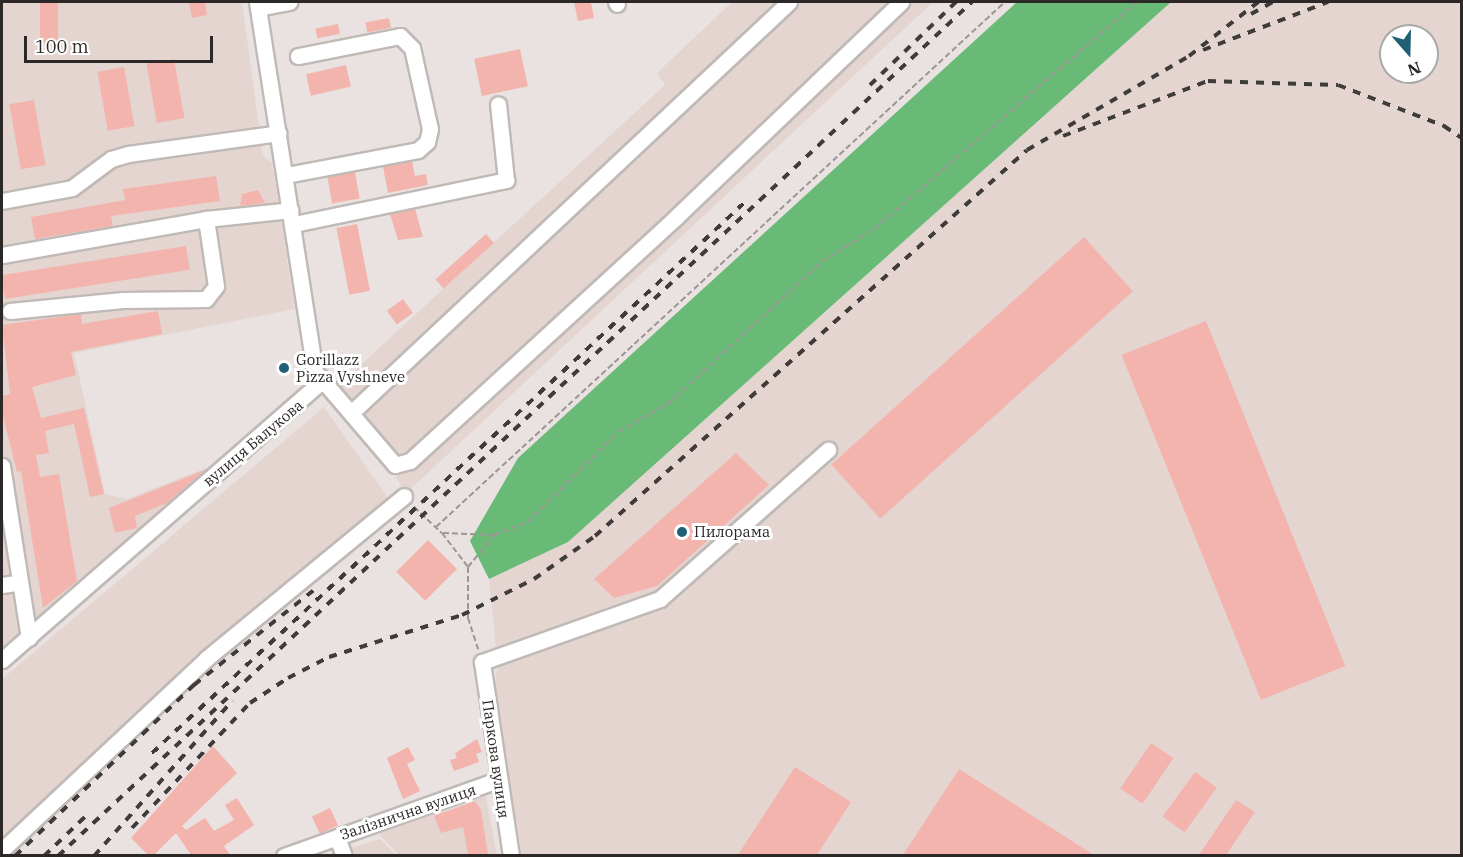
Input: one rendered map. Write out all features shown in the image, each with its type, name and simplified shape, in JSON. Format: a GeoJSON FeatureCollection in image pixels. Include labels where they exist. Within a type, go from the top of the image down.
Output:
{"type":"FeatureCollection","features":[{"type":"Feature","properties":{"kind":"street"},"geometry":{"type":"LineString","coordinates":[[289,2],[258,5],[319,376],[395,465],[410,461],[675,218],[901,2]]}},
{"type":"Feature","properties":{"kind":"street"},"geometry":{"type":"LineString","coordinates":[[351,413],[789,2]]}},
{"type":"Feature","properties":{"kind":"street"},"geometry":{"type":"LineString","coordinates":[[286,175],[418,150],[428,142],[430,129],[412,48],[400,36],[298,56]]}},
{"type":"Feature","properties":{"kind":"street"},"geometry":{"type":"LineString","coordinates":[[2,255],[206,219],[293,217],[506,180],[498,104]]}},
{"type":"Feature","properties":{"kind":"street"},"geometry":{"type":"LineString","coordinates":[[2,201],[72,188],[111,159],[128,154],[279,133]]}},
{"type":"Feature","properties":{"kind":"street"},"geometry":{"type":"LineString","coordinates":[[10,311],[122,300],[206,299],[216,286],[206,219]]}},
{"type":"Feature","properties":{"kind":"street","name":"вулиця Балукова"},"geometry":{"type":"LineString","coordinates":[[2,660],[312,393],[319,376]]}},
{"type":"Feature","properties":{"kind":"street"},"geometry":{"type":"LineString","coordinates":[[482,662],[660,599],[828,450]]}},
{"type":"Feature","properties":{"kind":"street"},"geometry":{"type":"LineString","coordinates":[[2,466],[21,576],[9,584],[28,638]]}},
{"type":"Feature","properties":{"kind":"street"},"geometry":{"type":"LineString","coordinates":[[2,850],[207,657],[404,496]]}},
{"type":"Feature","properties":{"kind":"street","name":"Паркова вулиця"},"geometry":{"type":"LineString","coordinates":[[482,662],[511,855]]}},
{"type":"Feature","properties":{"kind":"street","name":"Залізнична вулиця"},"geometry":{"type":"LineString","coordinates":[[284,855],[498,780]]}},
{"type":"Feature","properties":{"kind":"street"},"geometry":{"type":"LineString","coordinates":[[337,837],[344,855]]}},
{"type":"Feature","properties":{"kind":"path"},"geometry":{"type":"LineString","coordinates":[[436,527],[1005,2]]}},
{"type":"Feature","properties":{"kind":"path"},"geometry":{"type":"LineString","coordinates":[[442,533],[494,534],[528,522],[618,432],[669,403],[821,262],[874,229],[1136,2],[1145,2]]}},
{"type":"Feature","properties":{"kind":"path"},"geometry":{"type":"LineString","coordinates":[[404,496],[442,533],[468,567],[468,618],[482,662]]}},
{"type":"Feature","properties":{"kind":"path"},"geometry":{"type":"LineString","coordinates":[[468,567],[494,534]]}},
{"type":"Feature","properties":{"kind":"shaded area"},"geometry":{"type":"Polygon","coordinates":[[[2,2],[242,2],[263,156],[272,163],[295,309],[74,353],[105,494],[127,499],[206,468],[209,478],[2,653],[2,2]]]}},
{"type":"Feature","properties":{"kind":"shaded area"},"geometry":{"type":"Polygon","coordinates":[[[732,2],[933,2],[405,494],[379,444],[340,394],[341,383],[665,85],[657,73],[732,2]]]}},
{"type":"Feature","properties":{"kind":"shaded area"},"geometry":{"type":"Polygon","coordinates":[[[1171,2],[1461,2],[1461,855],[522,855],[494,686],[498,667],[489,579],[568,542],[1171,2]]]}},
{"type":"Feature","properties":{"kind":"shaded area"},"geometry":{"type":"Polygon","coordinates":[[[324,407],[393,505],[2,844],[2,679],[324,407]]]}},
{"type":"Feature","properties":{"kind":"shaded area"},"geometry":{"type":"Polygon","coordinates":[[[485,793],[497,855],[399,855],[379,834],[485,793]]]}},
{"type":"Feature","properties":{"kind":"shaded area"},"geometry":{"type":"Polygon","coordinates":[[[380,839],[396,855],[324,856],[380,839]]]}},
{"type":"Feature","properties":{"kind":"green space"},"geometry":{"type":"Polygon","coordinates":[[[1017,2],[1171,2],[568,542],[489,579],[470,541],[518,458],[1017,2]]]}},
{"type":"Feature","properties":{"kind":"building"},"geometry":{"type":"Polygon","coordinates":[[[40,2],[58,2],[58,43],[40,43],[40,2]]]}},
{"type":"Feature","properties":{"kind":"building"},"geometry":{"type":"Polygon","coordinates":[[[189,2],[205,2],[207,15],[192,18],[189,2]]]}},
{"type":"Feature","properties":{"kind":"building"},"geometry":{"type":"Polygon","coordinates":[[[574,2],[591,2],[594,18],[578,21],[574,2]]]}},
{"type":"Feature","properties":{"kind":"building"},"geometry":{"type":"Polygon","coordinates":[[[389,18],[391,28],[367,32],[365,23],[389,18]]]}},
{"type":"Feature","properties":{"kind":"building"},"geometry":{"type":"Polygon","coordinates":[[[338,24],[340,34],[317,38],[315,28],[338,24]]]}},
{"type":"Feature","properties":{"kind":"building"},"geometry":{"type":"Polygon","coordinates":[[[520,49],[528,86],[482,96],[474,59],[520,49]]]}},
{"type":"Feature","properties":{"kind":"building"},"geometry":{"type":"Polygon","coordinates":[[[174,59],[184,118],[157,123],[146,64],[174,59]]]}},
{"type":"Feature","properties":{"kind":"building"},"geometry":{"type":"Polygon","coordinates":[[[346,65],[351,86],[311,96],[306,74],[346,65]]]}},
{"type":"Feature","properties":{"kind":"building"},"geometry":{"type":"Polygon","coordinates":[[[124,67],[134,126],[108,131],[97,72],[124,67]]]}},
{"type":"Feature","properties":{"kind":"building"},"geometry":{"type":"Polygon","coordinates":[[[34,100],[45,165],[21,169],[9,104],[34,100]]]}},
{"type":"Feature","properties":{"kind":"building"},"geometry":{"type":"Polygon","coordinates":[[[412,161],[415,176],[426,174],[428,185],[388,193],[383,167],[412,161]]]}},
{"type":"Feature","properties":{"kind":"building"},"geometry":{"type":"Polygon","coordinates":[[[355,172],[360,199],[332,203],[327,177],[355,172]]]}},
{"type":"Feature","properties":{"kind":"building"},"geometry":{"type":"Polygon","coordinates":[[[216,176],[220,201],[111,216],[113,226],[35,239],[31,217],[125,200],[123,189],[216,176]]]}},
{"type":"Feature","properties":{"kind":"building"},"geometry":{"type":"Polygon","coordinates":[[[258,190],[265,203],[240,206],[242,194],[258,190]]]}},
{"type":"Feature","properties":{"kind":"building"},"geometry":{"type":"Polygon","coordinates":[[[415,209],[423,237],[398,240],[390,214],[415,209]]]}},
{"type":"Feature","properties":{"kind":"building"},"geometry":{"type":"Polygon","coordinates":[[[357,224],[370,291],[349,295],[336,228],[357,224]]]}},
{"type":"Feature","properties":{"kind":"building"},"geometry":{"type":"Polygon","coordinates":[[[486,234],[494,243],[443,288],[435,280],[486,234]]]}},
{"type":"Feature","properties":{"kind":"building"},"geometry":{"type":"Polygon","coordinates":[[[1084,237],[1133,291],[880,519],[831,465],[1084,237]]]}},
{"type":"Feature","properties":{"kind":"building"},"geometry":{"type":"Polygon","coordinates":[[[186,246],[190,270],[5,299],[2,275],[186,246]]]}},
{"type":"Feature","properties":{"kind":"building"},"geometry":{"type":"Polygon","coordinates":[[[403,299],[413,313],[397,325],[387,311],[403,299]]]}},
{"type":"Feature","properties":{"kind":"building"},"geometry":{"type":"Polygon","coordinates":[[[158,311],[162,334],[71,352],[76,375],[32,387],[41,418],[84,408],[104,494],[90,497],[74,424],[45,431],[49,453],[36,455],[40,477],[59,474],[77,581],[43,608],[21,471],[17,472],[2,412],[2,396],[10,394],[2,325],[81,314],[82,324],[158,311]]]}},
{"type":"Feature","properties":{"kind":"building"},"geometry":{"type":"Polygon","coordinates":[[[1206,321],[1345,666],[1261,700],[1122,355],[1206,321]]]}},
{"type":"Feature","properties":{"kind":"building","name":"Пилорама"},"geometry":{"type":"Polygon","coordinates":[[[736,453],[769,485],[657,586],[614,598],[594,579],[736,453]]]}},
{"type":"Feature","properties":{"kind":"building"},"geometry":{"type":"Polygon","coordinates":[[[205,470],[167,503],[135,516],[137,528],[115,533],[109,508],[205,470]]]}},
{"type":"Feature","properties":{"kind":"building"},"geometry":{"type":"Polygon","coordinates":[[[428,540],[457,569],[425,601],[396,572],[428,540]]]}},
{"type":"Feature","properties":{"kind":"building"},"geometry":{"type":"Polygon","coordinates":[[[477,739],[482,752],[476,754],[479,762],[454,771],[450,760],[457,758],[455,753],[477,739]]]}},
{"type":"Feature","properties":{"kind":"building"},"geometry":{"type":"Polygon","coordinates":[[[1151,743],[1173,758],[1143,804],[1120,789],[1151,743]]]}},
{"type":"Feature","properties":{"kind":"building"},"geometry":{"type":"Polygon","coordinates":[[[213,746],[237,773],[182,826],[186,830],[205,818],[214,831],[234,820],[225,805],[237,798],[254,825],[224,846],[230,855],[191,855],[176,833],[154,855],[148,855],[131,838],[213,746]]]}},
{"type":"Feature","properties":{"kind":"building"},"geometry":{"type":"Polygon","coordinates":[[[408,747],[415,760],[407,764],[420,791],[403,799],[387,758],[408,747]]]}},
{"type":"Feature","properties":{"kind":"building"},"geometry":{"type":"Polygon","coordinates":[[[795,767],[851,802],[817,855],[738,855],[795,767]]]}},
{"type":"Feature","properties":{"kind":"building"},"geometry":{"type":"Polygon","coordinates":[[[959,769],[1094,855],[903,855],[959,769]]]}},
{"type":"Feature","properties":{"kind":"building"},"geometry":{"type":"Polygon","coordinates":[[[1195,772],[1217,788],[1185,832],[1163,816],[1195,772]]]}},
{"type":"Feature","properties":{"kind":"building"},"geometry":{"type":"Polygon","coordinates":[[[1236,800],[1255,812],[1226,855],[1199,855],[1236,800]]]}},
{"type":"Feature","properties":{"kind":"building"},"geometry":{"type":"Polygon","coordinates":[[[475,801],[481,810],[488,855],[468,855],[463,827],[441,833],[434,816],[475,801]]]}},
{"type":"Feature","properties":{"kind":"building"},"geometry":{"type":"Polygon","coordinates":[[[330,808],[338,825],[320,834],[312,816],[330,808]]]}},
{"type":"Feature","properties":{"kind":"railway"},"geometry":{"type":"LineString","coordinates":[[870,85],[956,2]]}},
{"type":"Feature","properties":{"kind":"railway"},"geometry":{"type":"LineString","coordinates":[[58,856],[972,2]]}},
{"type":"Feature","properties":{"kind":"railway"},"geometry":{"type":"LineString","coordinates":[[132,828],[250,703],[288,678],[329,657],[462,615],[534,579],[595,536],[1027,150],[1189,56],[1258,2]]}},
{"type":"Feature","properties":{"kind":"railway"},"geometry":{"type":"LineString","coordinates":[[1251,14],[1273,2]]}},
{"type":"Feature","properties":{"kind":"railway"},"geometry":{"type":"LineString","coordinates":[[1203,50],[1328,2]]}},
{"type":"Feature","properties":{"kind":"railway"},"geometry":{"type":"LineString","coordinates":[[1063,136],[1208,81],[1338,85],[1444,126],[1462,138]]}},
{"type":"Feature","properties":{"kind":"railway"},"geometry":{"type":"LineString","coordinates":[[152,753],[743,204]]}},
{"type":"Feature","properties":{"kind":"railway"},"geometry":{"type":"LineString","coordinates":[[15,856],[194,685],[314,590]]}},
{"type":"Feature","properties":{"kind":"railway"},"geometry":{"type":"LineString","coordinates":[[94,856],[232,701]]}},
{"type":"Feature","properties":{"kind":"railway"},"geometry":{"type":"LineString","coordinates":[[44,856],[89,813]]}},
{"type":"Feature","properties":{"kind":"place","name":"Gorillazz Pizza Vyshneve"},"geometry":{"type":"Point","coordinates":[284,368]}},
{"type":"Feature","properties":{"kind":"place","name":"Пилорама"},"geometry":{"type":"Point","coordinates":[682,532]}}]}
